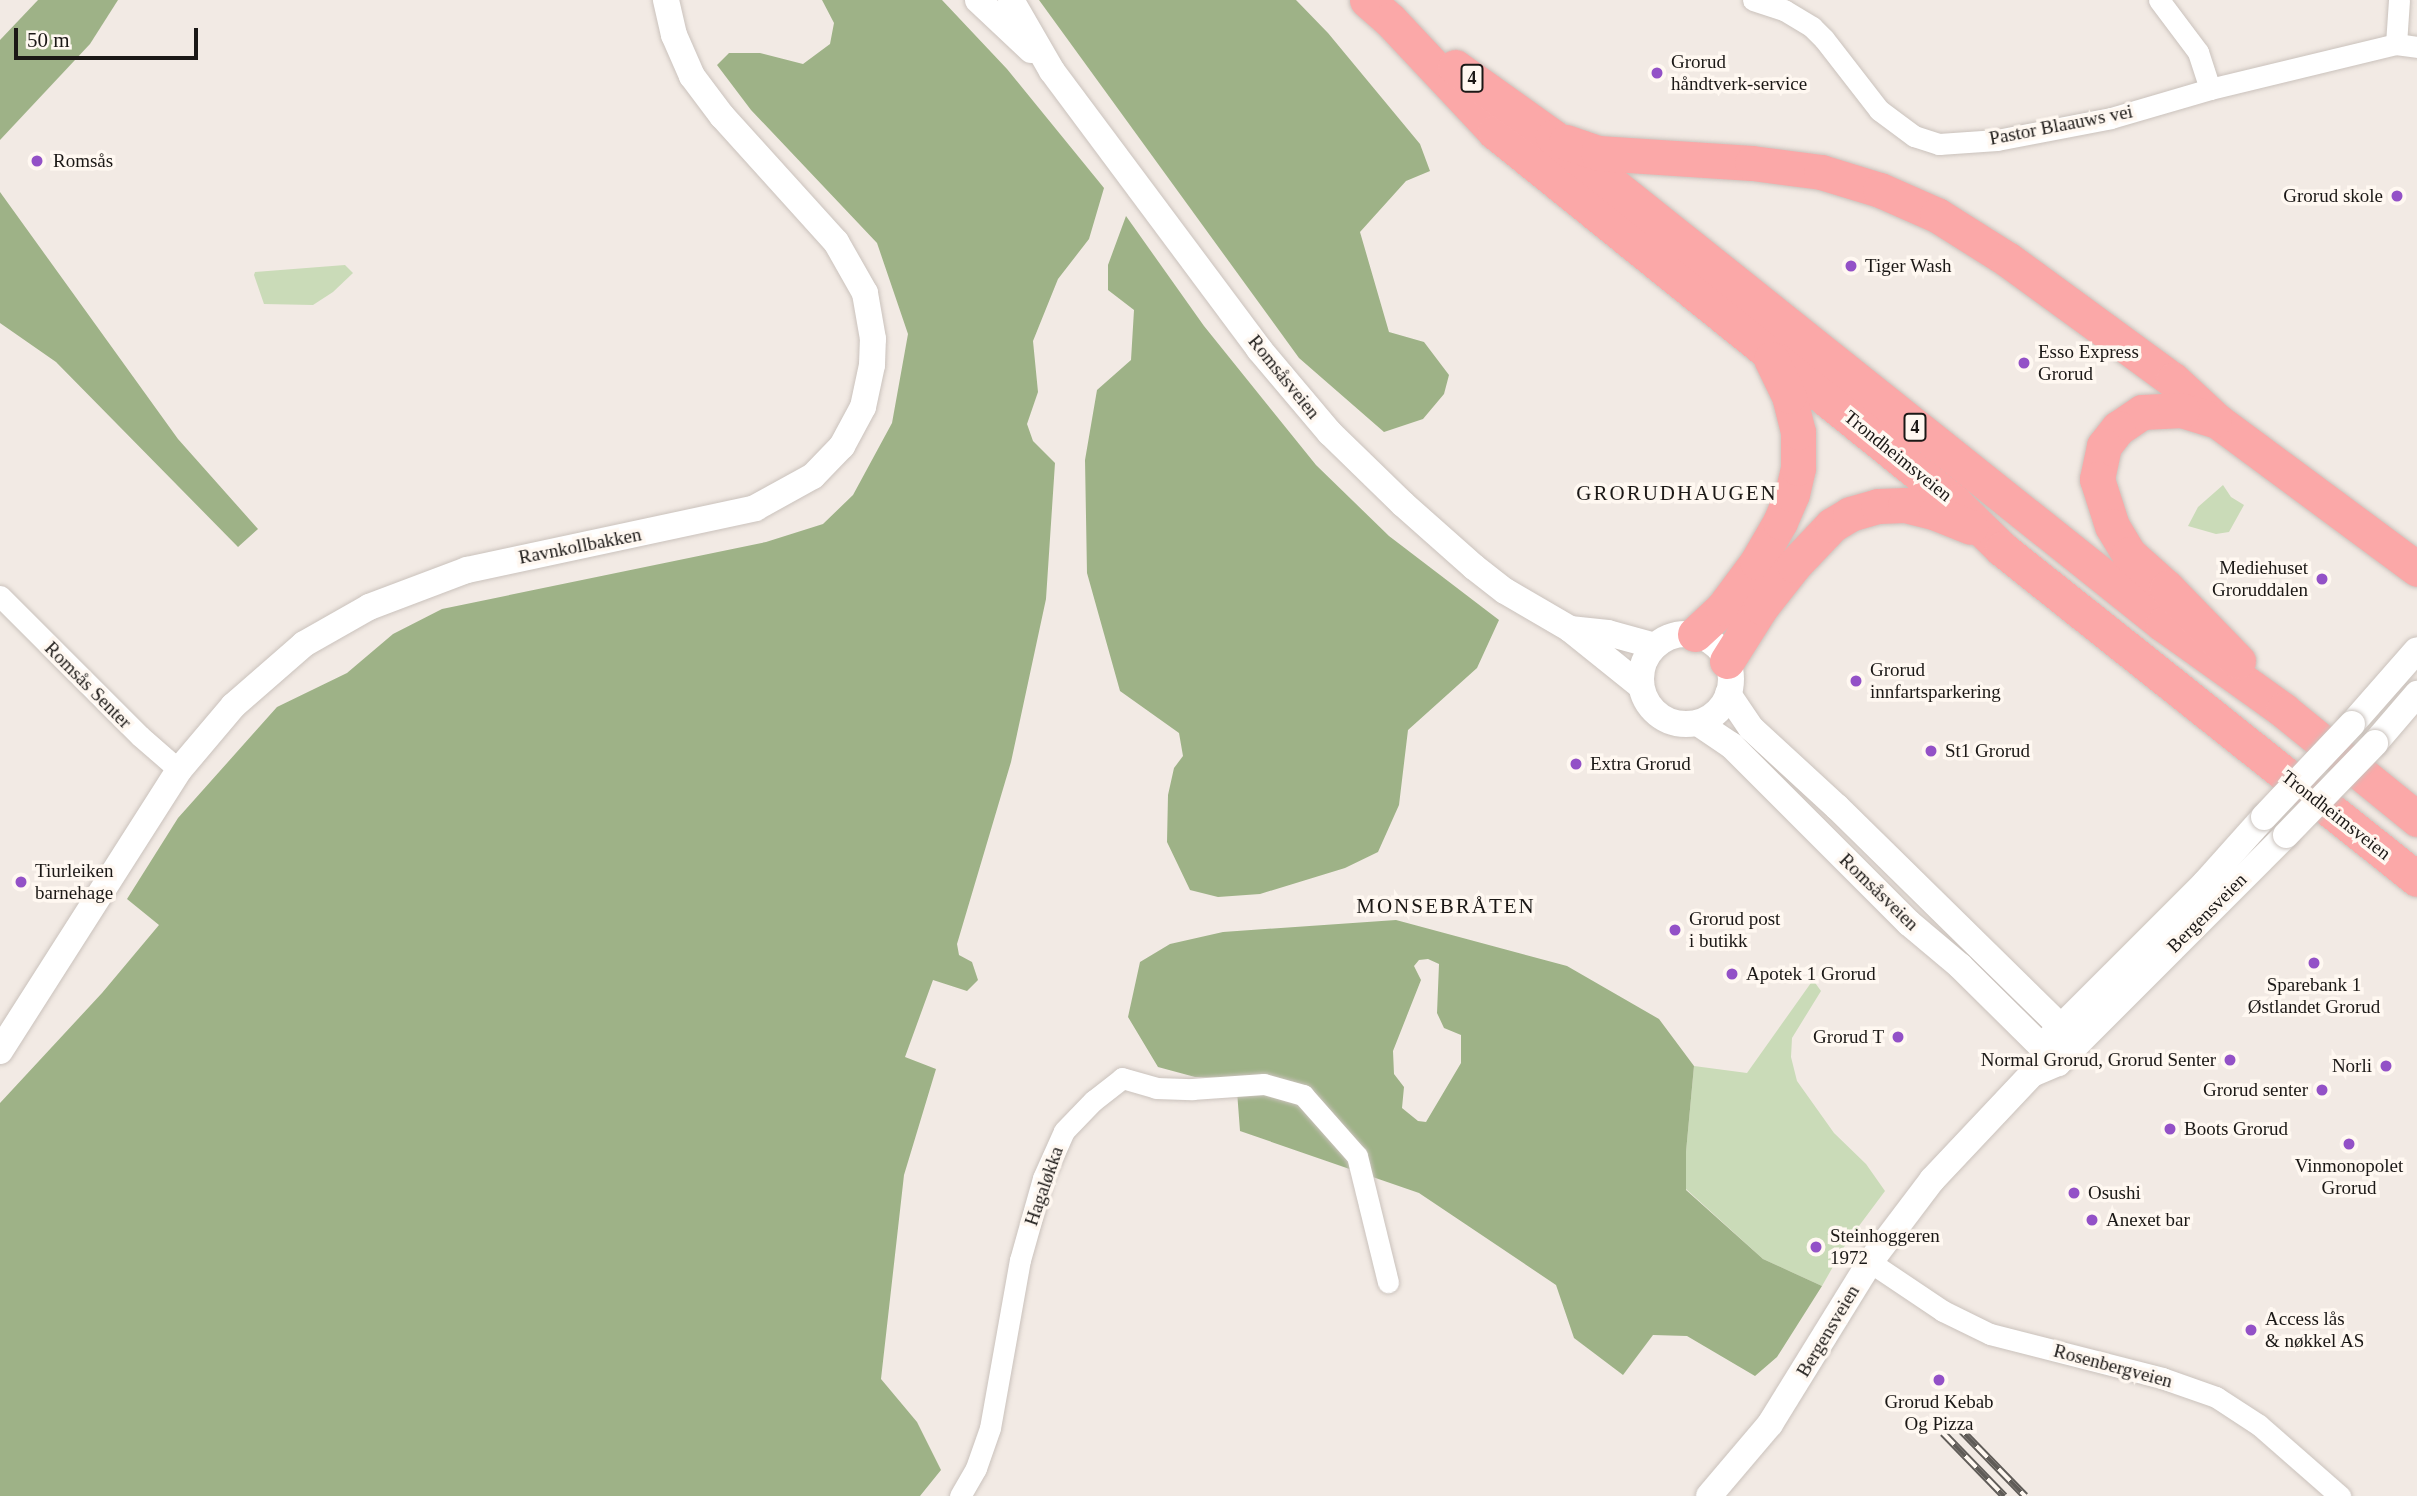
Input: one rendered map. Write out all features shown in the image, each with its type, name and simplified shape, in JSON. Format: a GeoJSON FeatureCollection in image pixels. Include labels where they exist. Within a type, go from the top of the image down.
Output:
{"type":"FeatureCollection","features":[{"type":"Feature","properties":{"kind":"highway","name":"Trondheimsveien"},"geometry":{"type":"LineString","coordinates":[[1378,10],[1553,137],[2183,640],[2283,710],[2417,819]]}},
{"type":"Feature","properties":{"kind":"highway","name":"Trondheimsveien"},"geometry":{"type":"LineString","coordinates":[[1378,10],[1495,132],[1954,502],[2002,548],[2417,879]]}},
{"type":"Feature","properties":{"kind":"highway"},"geometry":{"type":"LineString","coordinates":[[1553,137],[1598,153],[1752,163],[1808,170],[1848,179],[1912,203],[1963,230],[2007,259],[2172,380],[2216,420],[2417,569]]}},
{"type":"Feature","properties":{"kind":"highway"},"geometry":{"type":"LineString","coordinates":[[1695,634],[1723,608],[1770,543],[1792,494],[1798,468],[1795,416],[1766,349]]}},
{"type":"Feature","properties":{"kind":"highway"},"geometry":{"type":"LineString","coordinates":[[2216,420],[2168,409],[2152,409],[2127,420],[2110,437],[2099,456],[2097,479],[2100,494],[2112,526],[2129,554],[2168,588],[2283,710]]}},
{"type":"Feature","properties":{"kind":"highway"},"geometry":{"type":"LineString","coordinates":[[1728,678],[1761,607],[1794,565],[1832,525],[1850,513],[1878,506],[1905,505],[1948,517],[2002,548]]}},
{"type":"Feature","properties":{"kind":"street","name":"Ravnkollbakken"},"geometry":{"type":"LineString","coordinates":[[0,1051],[179,770],[251,688],[304,644],[369,607],[431,582],[478,568],[755,508],[813,476],[842,446],[863,407],[872,365],[873,339],[865,293],[836,242],[722,116],[692,76],[674,35],[666,0]]}},
{"type":"Feature","properties":{"kind":"street","name":"Romsåsveien"},"geometry":{"type":"LineString","coordinates":[[978,0],[1052,71]]}},
{"type":"Feature","properties":{"kind":"street","name":"Romsåsveien"},"geometry":{"type":"LineString","coordinates":[[1011,0],[1052,71],[1259,349],[1330,433],[1403,504],[1474,567],[1505,591],[1570,629],[1641,685]]}},
{"type":"Feature","properties":{"kind":"street","name":"Pastor Blaauws vei"},"geometry":{"type":"LineString","coordinates":[[1754,0],[1784,10],[1812,27],[1879,110],[1914,136],[1939,144],[1997,140],[2111,118],[2210,89],[2407,46]]}},
{"type":"Feature","properties":{"kind":"street"},"geometry":{"type":"LineString","coordinates":[[2159,0],[2198,52],[2210,89]]}},
{"type":"Feature","properties":{"kind":"street"},"geometry":{"type":"LineString","coordinates":[[2399,0],[2407,46]]}},
{"type":"Feature","properties":{"kind":"street","name":"Romsås Senter"},"geometry":{"type":"LineString","coordinates":[[0,596],[140,736],[179,770]]}},
{"type":"Feature","properties":{"kind":"street","name":"Romsåsveien"},"geometry":{"type":"LineString","coordinates":[[1570,629],[1608,633],[1655,646]]}},
{"type":"Feature","properties":{"kind":"street"},"geometry":{"type":"LineString","coordinates":[[1695,634],[1714,644],[1728,678],[1712,715],[1698,723],[1677,723],[1665,719],[1645,699],[1641,685],[1643,664],[1655,646],[1673,635],[1695,634]]}},
{"type":"Feature","properties":{"kind":"street","name":"Bergensveien"},"geometry":{"type":"LineString","coordinates":[[2070,1035],[2417,650]]}},
{"type":"Feature","properties":{"kind":"street","name":"Romsåsveien"},"geometry":{"type":"LineString","coordinates":[[1728,678],[1751,728],[1837,807],[2070,1035]]}},
{"type":"Feature","properties":{"kind":"street","name":"Bergensveien"},"geometry":{"type":"LineString","coordinates":[[1709,1496],[1777,1413],[1870,1262],[1938,1173],[2070,1035],[2286,835],[2375,743],[2417,694]]}},
{"type":"Feature","properties":{"kind":"street","name":"Romsåsveien"},"geometry":{"type":"LineString","coordinates":[[1698,723],[1731,745],[1889,904],[1960,967],[2050,1055]]}},
{"type":"Feature","properties":{"kind":"street","name":"Hagaløkka"},"geometry":{"type":"LineString","coordinates":[[960,1496],[976,1468],[990,1428],[1020,1260],[1043,1178],[1064,1131],[1093,1101],[1122,1078],[1168,1089],[1264,1084],[1303,1095],[1357,1156],[1388,1282]]}},
{"type":"Feature","properties":{"kind":"street","name":"Rosenbergveien"},"geometry":{"type":"LineString","coordinates":[[1870,1262],[1943,1311],[1990,1334],[2127,1369],[2216,1396],[2259,1425],[2340,1496]]}},
{"type":"Feature","properties":{"kind":"green space"},"geometry":{"type":"Polygon","coordinates":[[[38,0],[118,0],[90,44],[0,140],[0,40],[38,0]]]}},
{"type":"Feature","properties":{"kind":"green space"},"geometry":{"type":"Polygon","coordinates":[[[822,0],[942,0],[1007,69],[1104,188],[1089,239],[1058,279],[1033,341],[1038,392],[1027,424],[1033,441],[1055,463],[1046,599],[1011,762],[957,944],[959,955],[972,962],[978,980],[967,991],[933,980],[905,1057],[936,1069],[904,1175],[881,1379],[917,1422],[941,1470],[920,1496],[0,1496],[0,1103],[102,993],[159,925],[127,899],[178,818],[277,707],[347,673],[393,634],[442,609],[766,542],[823,524],[853,495],[892,423],[908,334],[877,243],[751,110],[717,65],[729,53],[760,53],[803,64],[830,44],[834,23],[822,0]]]}},
{"type":"Feature","properties":{"kind":"green space"},"geometry":{"type":"Polygon","coordinates":[[[1039,0],[1296,0],[1328,33],[1420,144],[1430,171],[1406,181],[1360,232],[1389,332],[1424,342],[1449,375],[1444,394],[1423,419],[1384,432],[1299,358],[1039,0]]]}},
{"type":"Feature","properties":{"kind":"green space"},"geometry":{"type":"Polygon","coordinates":[[[0,192],[178,439],[258,529],[238,547],[56,362],[0,323],[0,192]]]}},
{"type":"Feature","properties":{"kind":"green space"},"geometry":{"type":"Polygon","coordinates":[[[1126,216],[1204,326],[1316,465],[1389,536],[1499,620],[1477,668],[1408,730],[1399,805],[1378,852],[1345,868],[1260,894],[1218,897],[1190,890],[1167,842],[1168,795],[1174,768],[1183,756],[1179,733],[1120,691],[1087,573],[1085,460],[1097,390],[1131,360],[1134,310],[1108,290],[1108,265],[1126,216]]]}},
{"type":"Feature","properties":{"kind":"green space"},"geometry":{"type":"Polygon","coordinates":[[[345,265],[353,273],[333,292],[313,305],[264,304],[254,275],[255,272],[345,265]]]}},
{"type":"Feature","properties":{"kind":"green space"},"geometry":{"type":"Polygon","coordinates":[[[2223,485],[2231,497],[2244,505],[2229,532],[2216,534],[2188,526],[2198,507],[2223,485]]]}},
{"type":"Feature","properties":{"kind":"green space"},"geometry":{"type":"Polygon","coordinates":[[[1396,920],[1567,966],[1659,1019],[1694,1066],[1686,1152],[1686,1190],[1763,1259],[1822,1286],[1777,1357],[1755,1376],[1687,1336],[1653,1335],[1623,1375],[1574,1338],[1556,1285],[1419,1193],[1240,1131],[1236,1078],[1195,1077],[1158,1067],[1128,1017],[1140,962],[1170,944],[1223,932],[1396,920]],[[1428,959],[1419,960],[1414,966],[1421,980],[1393,1051],[1394,1074],[1404,1087],[1402,1108],[1418,1121],[1426,1122],[1461,1063],[1461,1035],[1444,1028],[1437,1013],[1439,964],[1428,959]]]}},
{"type":"Feature","properties":{"kind":"green space"},"geometry":{"type":"Polygon","coordinates":[[[1813,980],[1821,991],[1792,1038],[1791,1057],[1797,1081],[1834,1133],[1866,1164],[1885,1191],[1847,1242],[1822,1286],[1763,1259],[1686,1189],[1686,1152],[1694,1066],[1747,1073],[1813,980]]]}},
{"type":"Feature","properties":{"kind":"railway"},"geometry":{"type":"LineString","coordinates":[[1954,1423],[2025,1496]]}},
{"type":"Feature","properties":{"kind":"railway"},"geometry":{"type":"LineString","coordinates":[[1943,1433],[2004,1496]]}},
{"type":"Feature","properties":{"kind":"place","name":"Grorud håndtverk-service"},"geometry":{"type":"Point","coordinates":[1657,73]}},
{"type":"Feature","properties":{"kind":"place","name":"Romsås"},"geometry":{"type":"Point","coordinates":[37,161]}},
{"type":"Feature","properties":{"kind":"place","name":"Grorud skole"},"geometry":{"type":"Point","coordinates":[2397,196]}},
{"type":"Feature","properties":{"kind":"place","name":"Tiger Wash"},"geometry":{"type":"Point","coordinates":[1851,266]}},
{"type":"Feature","properties":{"kind":"place","name":"Esso Express Grorud"},"geometry":{"type":"Point","coordinates":[2024,363]}},
{"type":"Feature","properties":{"kind":"place","name":"Mediehuset Groruddalen"},"geometry":{"type":"Point","coordinates":[2322,579]}},
{"type":"Feature","properties":{"kind":"place","name":"Grorud innfartsparkering"},"geometry":{"type":"Point","coordinates":[1856,681]}},
{"type":"Feature","properties":{"kind":"place","name":"St1 Grorud"},"geometry":{"type":"Point","coordinates":[1931,751]}},
{"type":"Feature","properties":{"kind":"place","name":"Extra Grorud"},"geometry":{"type":"Point","coordinates":[1576,764]}},
{"type":"Feature","properties":{"kind":"place","name":"Tiurleiken barnehage"},"geometry":{"type":"Point","coordinates":[21,882]}},
{"type":"Feature","properties":{"kind":"place","name":"Grorud post i butikk"},"geometry":{"type":"Point","coordinates":[1675,930]}},
{"type":"Feature","properties":{"kind":"place","name":"Sparebank 1 Østlandet Grorud"},"geometry":{"type":"Point","coordinates":[2314,963]}},
{"type":"Feature","properties":{"kind":"place","name":"Apotek 1 Grorud"},"geometry":{"type":"Point","coordinates":[1732,974]}},
{"type":"Feature","properties":{"kind":"place","name":"Grorud T"},"geometry":{"type":"Point","coordinates":[1898,1037]}},
{"type":"Feature","properties":{"kind":"place","name":"Normal Grorud, Grorud Senter"},"geometry":{"type":"Point","coordinates":[2230,1060]}},
{"type":"Feature","properties":{"kind":"place","name":"Norli"},"geometry":{"type":"Point","coordinates":[2386,1066]}},
{"type":"Feature","properties":{"kind":"place","name":"Grorud senter"},"geometry":{"type":"Point","coordinates":[2322,1090]}},
{"type":"Feature","properties":{"kind":"place","name":"Boots Grorud"},"geometry":{"type":"Point","coordinates":[2170,1129]}},
{"type":"Feature","properties":{"kind":"place","name":"Vinmonopolet Grorud"},"geometry":{"type":"Point","coordinates":[2349,1144]}},
{"type":"Feature","properties":{"kind":"place","name":"Osushi"},"geometry":{"type":"Point","coordinates":[2074,1193]}},
{"type":"Feature","properties":{"kind":"place","name":"Anexet bar"},"geometry":{"type":"Point","coordinates":[2092,1220]}},
{"type":"Feature","properties":{"kind":"place","name":"Steinhoggeren 1972"},"geometry":{"type":"Point","coordinates":[1816,1247]}},
{"type":"Feature","properties":{"kind":"place","name":"Access lås & nøkkel AS"},"geometry":{"type":"Point","coordinates":[2251,1330]}},
{"type":"Feature","properties":{"kind":"place","name":"Grorud Kebab Og Pizza"},"geometry":{"type":"Point","coordinates":[1939,1380]}},
{"type":"Feature","properties":{"kind":"district","name":"GRORUDHAUGEN"},"geometry":{"type":"Point","coordinates":[1677,493]}},
{"type":"Feature","properties":{"kind":"district","name":"MONSEBRÅTEN"},"geometry":{"type":"Point","coordinates":[1446,906]}}]}
